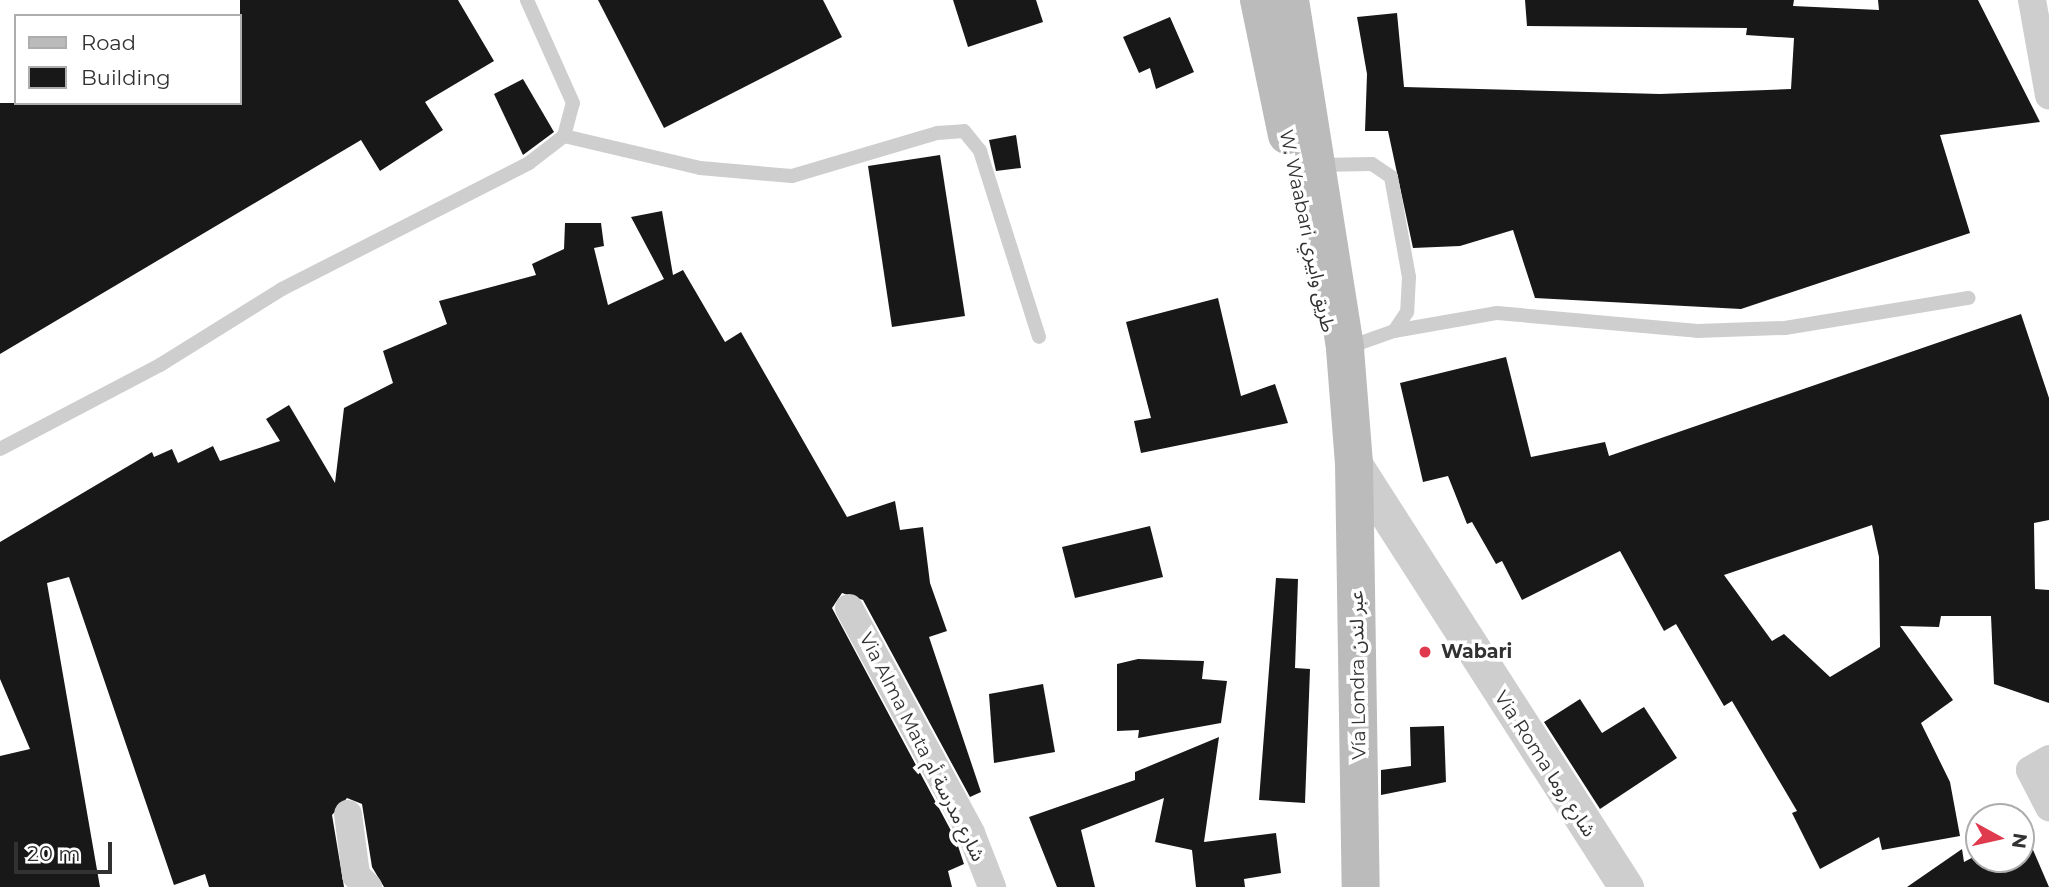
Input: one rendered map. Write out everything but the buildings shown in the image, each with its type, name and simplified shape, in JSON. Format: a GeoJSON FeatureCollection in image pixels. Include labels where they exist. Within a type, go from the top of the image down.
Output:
{"type":"FeatureCollection","features":[{"type":"Feature","properties":{"kind":"main road","name":"W. Waabari طريق وابيري"},"geometry":{"type":"LineString","coordinates":[[1259,0],[1354,463]]}},
{"type":"Feature","properties":{"kind":"main road"},"geometry":{"type":"LineString","coordinates":[[1290,0],[1345,349],[1354,463]]}},
{"type":"Feature","properties":{"kind":"main road","name":"Vía Londra عبر لندن"},"geometry":{"type":"LineString","coordinates":[[1354,463],[1361,887]]}},
{"type":"Feature","properties":{"kind":"street"},"geometry":{"type":"LineString","coordinates":[[2032,0],[2049,95]]}},
{"type":"Feature","properties":{"kind":"street","name":"Via Roma شارع روما"},"geometry":{"type":"LineString","coordinates":[[1354,463],[1626,887]]}},
{"type":"Feature","properties":{"kind":"street","name":"Via Alma Mata شارع مدرسة أم"},"geometry":{"type":"LineString","coordinates":[[849,608],[971,833],[992,887]]}},
{"type":"Feature","properties":{"kind":"street"},"geometry":{"type":"LineString","coordinates":[[2049,760],[2030,770],[2049,807]]}},
{"type":"Feature","properties":{"kind":"street"},"geometry":{"type":"LineString","coordinates":[[348,814],[356,875],[368,887]]}},
{"type":"Feature","properties":{"kind":"lane"},"geometry":{"type":"LineString","coordinates":[[0,449],[160,365],[282,289],[529,163],[564,136],[573,103],[527,0]]}},
{"type":"Feature","properties":{"kind":"lane"},"geometry":{"type":"LineString","coordinates":[[564,136],[700,168],[792,176],[937,133],[964,131],[981,151],[1039,337]]}},
{"type":"Feature","properties":{"kind":"lane"},"geometry":{"type":"LineString","coordinates":[[1316,165],[1372,164],[1391,177],[1409,276],[1407,312],[1394,331]]}},
{"type":"Feature","properties":{"kind":"lane"},"geometry":{"type":"LineString","coordinates":[[1345,349],[1394,331],[1497,313],[1619,328],[1785,328],[1969,298]]}},
{"type":"Feature","properties":{"kind":"place","name":"Wabari"},"geometry":{"type":"Point","coordinates":[1425,652]}}]}
